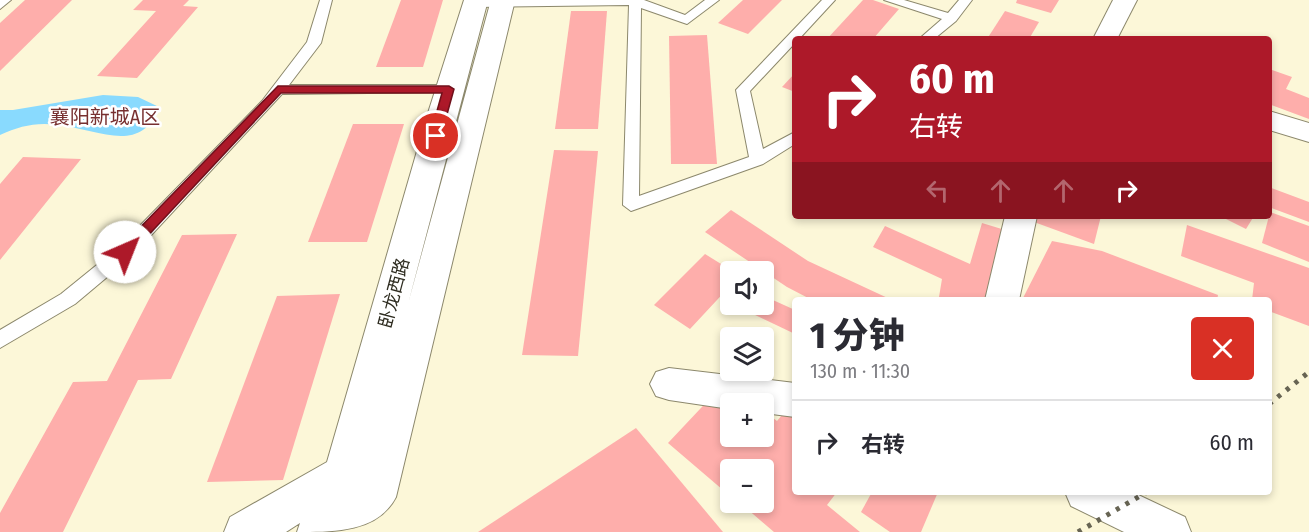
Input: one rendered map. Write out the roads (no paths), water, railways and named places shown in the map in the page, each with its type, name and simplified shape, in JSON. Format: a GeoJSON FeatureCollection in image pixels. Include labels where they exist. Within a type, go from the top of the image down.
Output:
{"type":"FeatureCollection","features":[{"type":"Feature","properties":{"kind":"main road"},"geometry":{"type":"LineString","coordinates":[[1107,36],[1125,0]]}},
{"type":"Feature","properties":{"kind":"main road","name":"卧龙西路"},"geometry":{"type":"LineString","coordinates":[[245,532],[344,475],[449,89],[489,1]]}},
{"type":"Feature","properties":{"kind":"main road","name":"卧龙西路"},"geometry":{"type":"LineString","coordinates":[[318,532],[375,497],[489,1]]}},
{"type":"Feature","properties":{"kind":"main road"},"geometry":{"type":"LineString","coordinates":[[1272,121],[1309,133]]}},
{"type":"Feature","properties":{"kind":"main road"},"geometry":{"type":"LineString","coordinates":[[1003,297],[1020,219]]}},
{"type":"Feature","properties":{"kind":"main road"},"geometry":{"type":"LineString","coordinates":[[669,384],[792,400]]}},
{"type":"Feature","properties":{"kind":"main road"},"geometry":{"type":"LineString","coordinates":[[1092,495],[1170,532]]}},
{"type":"Feature","properties":{"kind":"lane"},"geometry":{"type":"LineString","coordinates":[[0,5],[5,0]]}},
{"type":"Feature","properties":{"kind":"lane"},"geometry":{"type":"LineString","coordinates":[[0,340],[68,299],[125,252],[278,90],[314,43],[326,0]]}},
{"type":"Feature","properties":{"kind":"lane"},"geometry":{"type":"LineString","coordinates":[[489,1],[635,1],[687,20],[713,0]]}},
{"type":"Feature","properties":{"kind":"lane"},"geometry":{"type":"LineString","coordinates":[[795,36],[829,0]]}},
{"type":"Feature","properties":{"kind":"lane"},"geometry":{"type":"LineString","coordinates":[[890,0],[951,18]]}},
{"type":"Feature","properties":{"kind":"lane"},"geometry":{"type":"LineString","coordinates":[[930,36],[951,18],[966,0]]}},
{"type":"Feature","properties":{"kind":"lane"},"geometry":{"type":"LineString","coordinates":[[635,1],[631,205],[757,160],[792,139]]}},
{"type":"Feature","properties":{"kind":"lane"},"geometry":{"type":"LineString","coordinates":[[757,160],[743,90],[792,39]]}},
{"type":"Feature","properties":{"kind":"lane"},"geometry":{"type":"LineString","coordinates":[[278,90],[449,89]]}},
{"type":"Feature","properties":{"kind":"water"},"geometry":{"type":"Polygon","coordinates":[[[103,95],[138,97],[159,107],[151,122],[141,131],[130,135],[117,136],[73,127],[35,124],[0,135],[0,110],[13,110],[103,95]]]}},
{"type":"Feature","properties":{"kind":"railway"},"geometry":{"type":"LineString","coordinates":[[1272,402],[1309,372]]}},
{"type":"Feature","properties":{"kind":"railway"},"geometry":{"type":"LineString","coordinates":[[1078,532],[1142,495]]}},
{"type":"Feature","properties":{"kind":"district","name":"襄阳新城A区"},"geometry":{"type":"Point","coordinates":[105,117]}}]}
